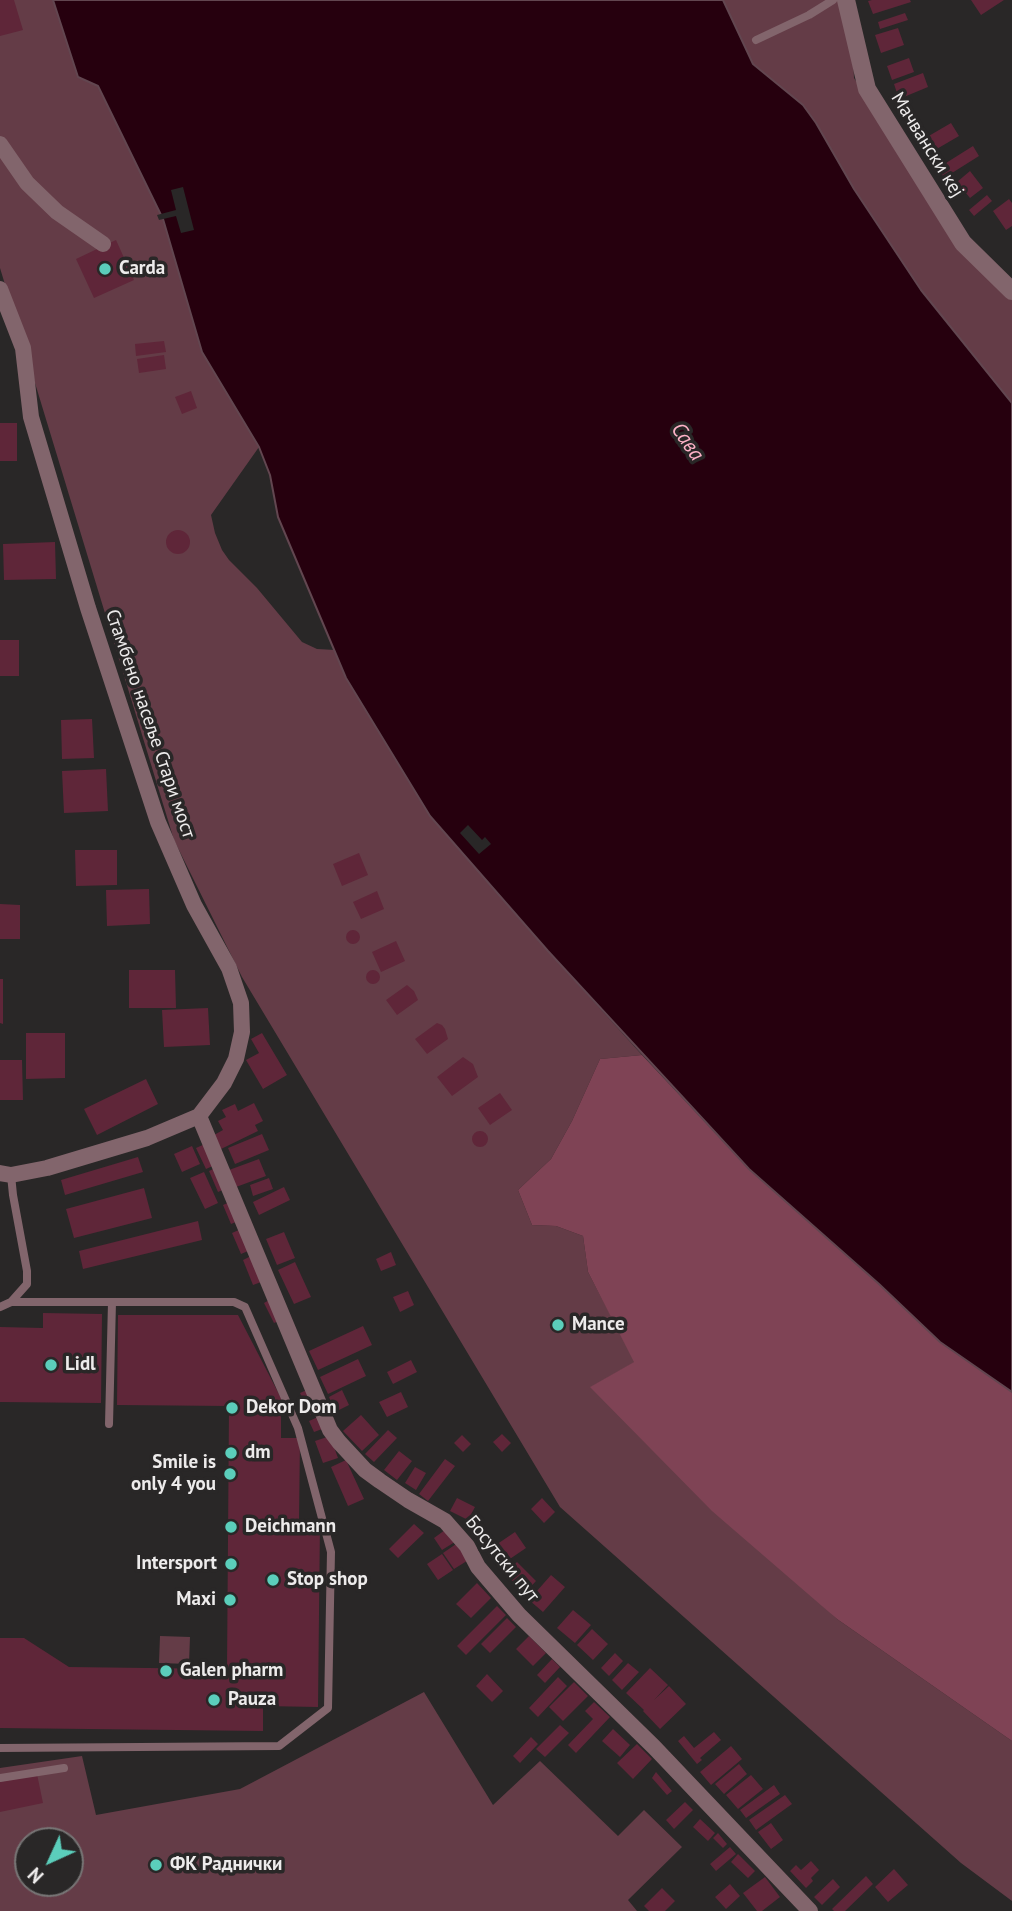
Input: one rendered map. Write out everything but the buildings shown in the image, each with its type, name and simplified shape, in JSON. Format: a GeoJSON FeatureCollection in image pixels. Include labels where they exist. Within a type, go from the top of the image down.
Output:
{"type":"FeatureCollection","features":[{"type":"Feature","properties":{"kind":"street","name":"Мачвански кеј"},"geometry":{"type":"LineString","coordinates":[[846,0],[867,89],[963,243],[1012,291]]}},
{"type":"Feature","properties":{"kind":"street"},"geometry":{"type":"LineString","coordinates":[[0,144],[27,183],[57,212],[103,244]]}},
{"type":"Feature","properties":{"kind":"street","name":"Стамбено насеље Стари мост"},"geometry":{"type":"LineString","coordinates":[[0,289],[23,348],[31,417],[158,822],[194,905],[229,968],[241,1003],[243,1032],[236,1059],[224,1083],[200,1116]]}},
{"type":"Feature","properties":{"kind":"street"},"geometry":{"type":"LineString","coordinates":[[6,1174],[47,1168],[147,1138],[200,1116]]}},
{"type":"Feature","properties":{"kind":"street","name":"Босутски пут"},"geometry":{"type":"LineString","coordinates":[[200,1116],[330,1430],[339,1442],[358,1464],[380,1481],[445,1521],[467,1546],[478,1567],[519,1615],[654,1747],[810,1911]]}},
{"type":"Feature","properties":{"kind":"lane"},"geometry":{"type":"LineString","coordinates":[[756,40],[809,15],[833,0]]}},
{"type":"Feature","properties":{"kind":"lane"},"geometry":{"type":"LineString","coordinates":[[0,1307],[11,1302],[27,1284],[27,1270],[13,1195],[6,1174]]}},
{"type":"Feature","properties":{"kind":"lane"},"geometry":{"type":"LineString","coordinates":[[0,1748],[279,1746],[328,1709],[331,1552],[298,1428],[244,1307],[234,1302],[11,1302]]}},
{"type":"Feature","properties":{"kind":"lane"},"geometry":{"type":"LineString","coordinates":[[109,1424],[112,1302]]}},
{"type":"Feature","properties":{"kind":"lane"},"geometry":{"type":"LineString","coordinates":[[0,1778],[64,1768]]}},
{"type":"Feature","properties":{"kind":"shaded area"},"geometry":{"type":"Polygon","coordinates":[[[0,0],[53,0],[78,77],[98,86],[163,219],[202,352],[259,447],[211,515],[222,550],[302,642],[317,649],[335,650],[346,678],[430,816],[642,1055],[600,1059],[572,1121],[551,1159],[518,1190],[532,1225],[556,1226],[583,1236],[588,1272],[635,1362],[591,1387],[837,1619],[1012,1741],[1012,1901],[961,1863],[560,1507],[242,977],[174,840],[0,268],[0,0]]]}},
{"type":"Feature","properties":{"kind":"shaded area"},"geometry":{"type":"Polygon","coordinates":[[[723,0],[850,0],[854,78],[959,244],[1012,295],[1012,403],[921,290],[854,189],[803,105],[753,64],[723,0]]]}},
{"type":"Feature","properties":{"kind":"shaded area"},"geometry":{"type":"Polygon","coordinates":[[[642,1055],[749,1169],[940,1342],[1012,1392],[1012,1741],[837,1619],[712,1511],[590,1387],[634,1362],[588,1272],[583,1236],[556,1226],[532,1225],[518,1190],[551,1159],[572,1121],[600,1059],[642,1055]]]}},
{"type":"Feature","properties":{"kind":"shaded area"},"geometry":{"type":"Polygon","coordinates":[[[160,1636],[190,1637],[189,1664],[159,1663],[160,1636]]]}},
{"type":"Feature","properties":{"kind":"shaded area"},"geometry":{"type":"Polygon","coordinates":[[[424,1692],[493,1805],[540,1761],[618,1836],[644,1810],[682,1847],[628,1900],[637,1911],[0,1911],[0,1768],[82,1756],[96,1815],[240,1789],[424,1692]]]}},
{"type":"Feature","properties":{"kind":"water","name":"Сава"},"geometry":{"type":"Polygon","coordinates":[[[53,0],[723,0],[753,64],[803,105],[854,189],[921,290],[1012,403],[1012,1392],[940,1342],[749,1169],[548,951],[430,816],[346,678],[278,517],[270,475],[259,447],[202,352],[163,219],[98,86],[78,77],[53,0]]]}},
{"type":"Feature","properties":{"kind":"pier"},"geometry":{"type":"Polygon","coordinates":[[[183,187],[194,230],[181,233],[176,216],[159,220],[157,215],[176,210],[171,190],[183,187]]]}},
{"type":"Feature","properties":{"kind":"pier"},"geometry":{"type":"Polygon","coordinates":[[[468,825],[482,840],[485,837],[491,844],[479,854],[460,833],[468,825]]]}},
{"type":"Feature","properties":{"kind":"place","name":"Carda"},"geometry":{"type":"Point","coordinates":[105,269]}},
{"type":"Feature","properties":{"kind":"place","name":"Mance"},"geometry":{"type":"Point","coordinates":[558,1325]}},
{"type":"Feature","properties":{"kind":"place","name":"Lidl"},"geometry":{"type":"Point","coordinates":[51,1365]}},
{"type":"Feature","properties":{"kind":"place","name":"Dekor Dom"},"geometry":{"type":"Point","coordinates":[232,1408]}},
{"type":"Feature","properties":{"kind":"place","name":"dm"},"geometry":{"type":"Point","coordinates":[231,1453]}},
{"type":"Feature","properties":{"kind":"place","name":"Smile is only 4 you"},"geometry":{"type":"Point","coordinates":[230,1474]}},
{"type":"Feature","properties":{"kind":"place","name":"Deichmann"},"geometry":{"type":"Point","coordinates":[231,1527]}},
{"type":"Feature","properties":{"kind":"place","name":"Intersport"},"geometry":{"type":"Point","coordinates":[231,1564]}},
{"type":"Feature","properties":{"kind":"place","name":"Stop shop"},"geometry":{"type":"Point","coordinates":[273,1580]}},
{"type":"Feature","properties":{"kind":"place","name":"Maxi"},"geometry":{"type":"Point","coordinates":[230,1600]}},
{"type":"Feature","properties":{"kind":"place","name":"Galen pharm"},"geometry":{"type":"Point","coordinates":[166,1671]}},
{"type":"Feature","properties":{"kind":"place","name":"Pauza"},"geometry":{"type":"Point","coordinates":[214,1700]}},
{"type":"Feature","properties":{"kind":"place","name":"ФК Раднички"},"geometry":{"type":"Point","coordinates":[156,1865]}}]}
